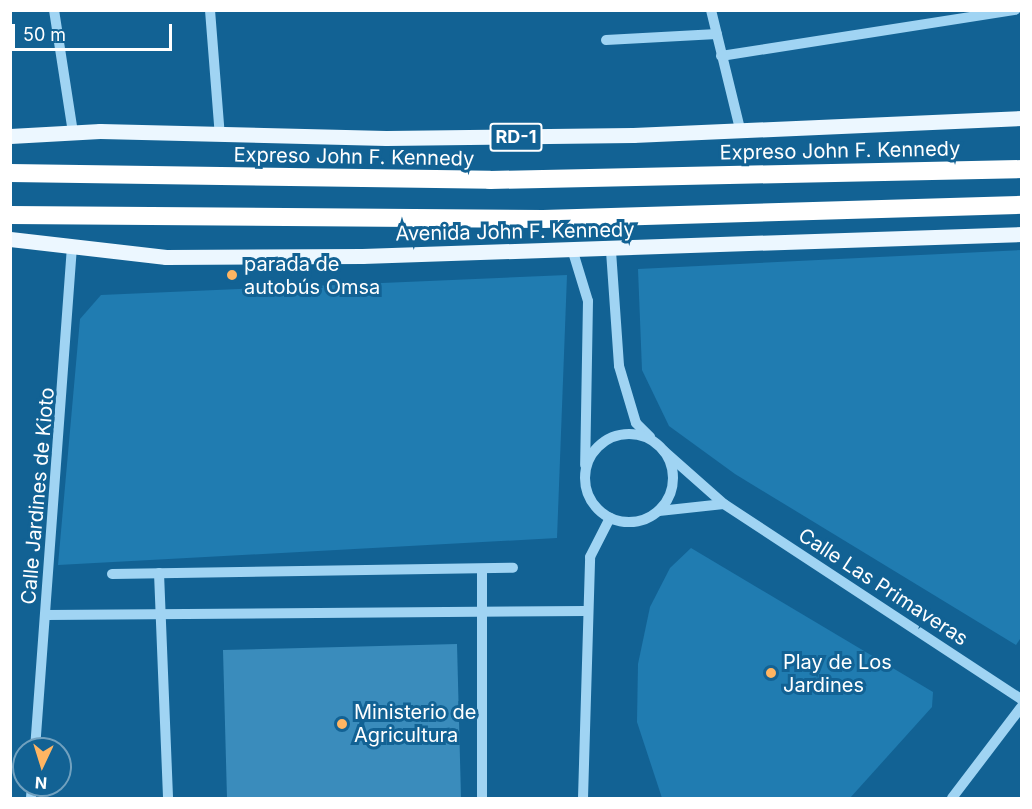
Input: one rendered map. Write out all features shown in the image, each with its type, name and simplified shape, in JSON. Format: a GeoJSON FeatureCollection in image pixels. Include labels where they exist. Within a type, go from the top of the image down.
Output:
{"type":"FeatureCollection","features":[{"type":"Feature","properties":{"kind":"highway","name":"Expreso John F. Kennedy"},"geometry":{"type":"LineString","coordinates":[[10,173],[364,179],[1022,169]]}},
{"type":"Feature","properties":{"kind":"highway"},"geometry":{"type":"LineString","coordinates":[[10,215],[555,219],[1022,205]]}},
{"type":"Feature","properties":{"kind":"main road","name":"RD-1"},"geometry":{"type":"LineString","coordinates":[[10,136],[73,133],[459,138],[1022,118]]}},
{"type":"Feature","properties":{"kind":"main road","name":"Avenida John F. Kennedy"},"geometry":{"type":"LineString","coordinates":[[10,239],[166,257],[611,251],[1022,234]]}},
{"type":"Feature","properties":{"kind":"street"},"geometry":{"type":"LineString","coordinates":[[54,10],[73,133]]}},
{"type":"Feature","properties":{"kind":"street"},"geometry":{"type":"LineString","coordinates":[[210,10],[220,136]]}},
{"type":"Feature","properties":{"kind":"street"},"geometry":{"type":"LineString","coordinates":[[711,10],[740,129]]}},
{"type":"Feature","properties":{"kind":"street"},"geometry":{"type":"LineString","coordinates":[[721,56],[1015,10]]}},
{"type":"Feature","properties":{"kind":"street"},"geometry":{"type":"LineString","coordinates":[[606,40],[717,34]]}},
{"type":"Feature","properties":{"kind":"street","name":"Calle Jardines de Kioto"},"geometry":{"type":"LineString","coordinates":[[36,737],[72,246]]}},
{"type":"Feature","properties":{"kind":"street"},"geometry":{"type":"LineString","coordinates":[[611,251],[618,366],[636,423],[664,451],[673,489],[659,511]]}},
{"type":"Feature","properties":{"kind":"street"},"geometry":{"type":"LineString","coordinates":[[573,252],[588,301],[585,475],[591,500],[610,518],[636,522],[659,511],[724,504]]}},
{"type":"Feature","properties":{"kind":"street"},"geometry":{"type":"LineString","coordinates":[[585,475],[597,448],[610,439],[640,435],[654,442]]}},
{"type":"Feature","properties":{"kind":"street","name":"Calle Las Primaveras"},"geometry":{"type":"LineString","coordinates":[[664,451],[724,504],[1022,700]]}},
{"type":"Feature","properties":{"kind":"street"},"geometry":{"type":"LineString","coordinates":[[583,798],[586,611],[590,557],[610,518]]}},
{"type":"Feature","properties":{"kind":"street"},"geometry":{"type":"LineString","coordinates":[[112,574],[513,568]]}},
{"type":"Feature","properties":{"kind":"street"},"geometry":{"type":"LineString","coordinates":[[482,569],[485,611],[482,798]]}},
{"type":"Feature","properties":{"kind":"street"},"geometry":{"type":"LineString","coordinates":[[159,573],[168,798]]}},
{"type":"Feature","properties":{"kind":"street"},"geometry":{"type":"LineString","coordinates":[[46,615],[586,611]]}},
{"type":"Feature","properties":{"kind":"street"},"geometry":{"type":"LineString","coordinates":[[952,798],[1022,706]]}},
{"type":"Feature","properties":{"kind":"shaded area"},"geometry":{"type":"Polygon","coordinates":[[[1021,250],[1022,636],[1016,645],[735,474],[669,426],[642,370],[638,269],[1021,250]]]}},
{"type":"Feature","properties":{"kind":"shaded area"},"geometry":{"type":"Polygon","coordinates":[[[567,275],[557,538],[58,565],[80,319],[101,295],[567,275]]]}},
{"type":"Feature","properties":{"kind":"shaded area","name":"Play de Los Jardines"},"geometry":{"type":"Polygon","coordinates":[[[691,548],[933,692],[932,707],[850,798],[662,798],[637,722],[638,664],[650,607],[670,568],[691,548]]]}},
{"type":"Feature","properties":{"kind":"building","name":"Ministerio de Agricultura"},"geometry":{"type":"Polygon","coordinates":[[[457,644],[461,798],[227,798],[223,650],[457,644]]]}},
{"type":"Feature","properties":{"kind":"place","name":"parada de autobús Omsa"},"geometry":{"type":"Point","coordinates":[232,275]}},
{"type":"Feature","properties":{"kind":"place","name":"Play de Los Jardines"},"geometry":{"type":"Point","coordinates":[771,673]}},
{"type":"Feature","properties":{"kind":"place","name":"Ministerio de Agricultura"},"geometry":{"type":"Point","coordinates":[342,724]}}]}
